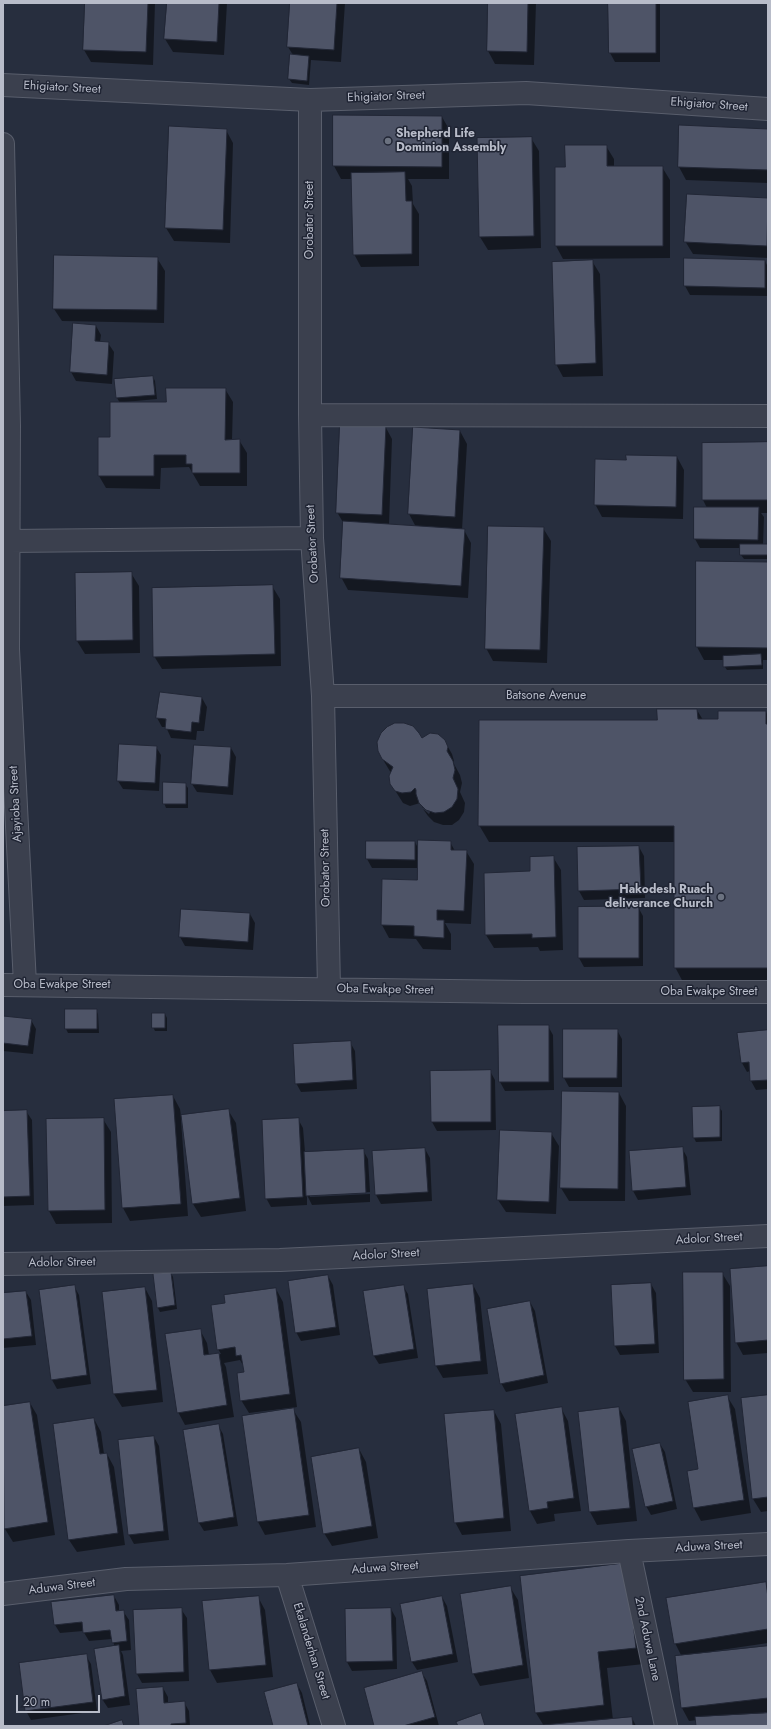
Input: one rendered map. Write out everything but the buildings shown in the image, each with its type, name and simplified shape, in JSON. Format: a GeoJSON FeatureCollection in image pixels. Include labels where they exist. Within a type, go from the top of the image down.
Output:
{"type":"FeatureCollection","features":[{"type":"Feature","properties":{"kind":"street","name":"Ehigiator Street"},"geometry":{"type":"LineString","coordinates":[[3,85],[310,100],[526,93],[768,109]]}},
{"type":"Feature","properties":{"kind":"street","name":"Orobator Street"},"geometry":{"type":"LineString","coordinates":[[310,100],[310,415],[312,538],[323,696],[329,989]]}},
{"type":"Feature","properties":{"kind":"street","name":"Ajayioba Street"},"geometry":{"type":"LineString","coordinates":[[3,144],[5,374],[9,541],[6,649],[25,984]]}},
{"type":"Feature","properties":{"kind":"street"},"geometry":{"type":"LineString","coordinates":[[310,415],[768,416]]}},
{"type":"Feature","properties":{"kind":"street"},"geometry":{"type":"LineString","coordinates":[[9,541],[312,538]]}},
{"type":"Feature","properties":{"kind":"street","name":"Batsone Avenue"},"geometry":{"type":"LineString","coordinates":[[323,696],[768,696]]}},
{"type":"Feature","properties":{"kind":"street","name":"Oba Ewakpe Street"},"geometry":{"type":"LineString","coordinates":[[3,985],[25,984],[524,992],[768,992]]}},
{"type":"Feature","properties":{"kind":"street","name":"Adolor Street"},"geometry":{"type":"LineString","coordinates":[[3,1264],[280,1260],[768,1236]]}},
{"type":"Feature","properties":{"kind":"street","name":"Aduwa Street"},"geometry":{"type":"LineString","coordinates":[[3,1594],[126,1579],[287,1575],[628,1551],[768,1544]]}},
{"type":"Feature","properties":{"kind":"street","name":"2nd Aduwa Lane"},"geometry":{"type":"LineString","coordinates":[[628,1551],[666,1726]]}},
{"type":"Feature","properties":{"kind":"street","name":"Ekalanderhan Street"},"geometry":{"type":"LineString","coordinates":[[287,1575],[334,1726]]}},
{"type":"Feature","properties":{"kind":"place","name":"Shepherd Life Dominion Assembly"},"geometry":{"type":"Point","coordinates":[388,141]}},
{"type":"Feature","properties":{"kind":"place","name":"Hakodesh Ruach deliverance Church"},"geometry":{"type":"Point","coordinates":[721,897]}}]}
